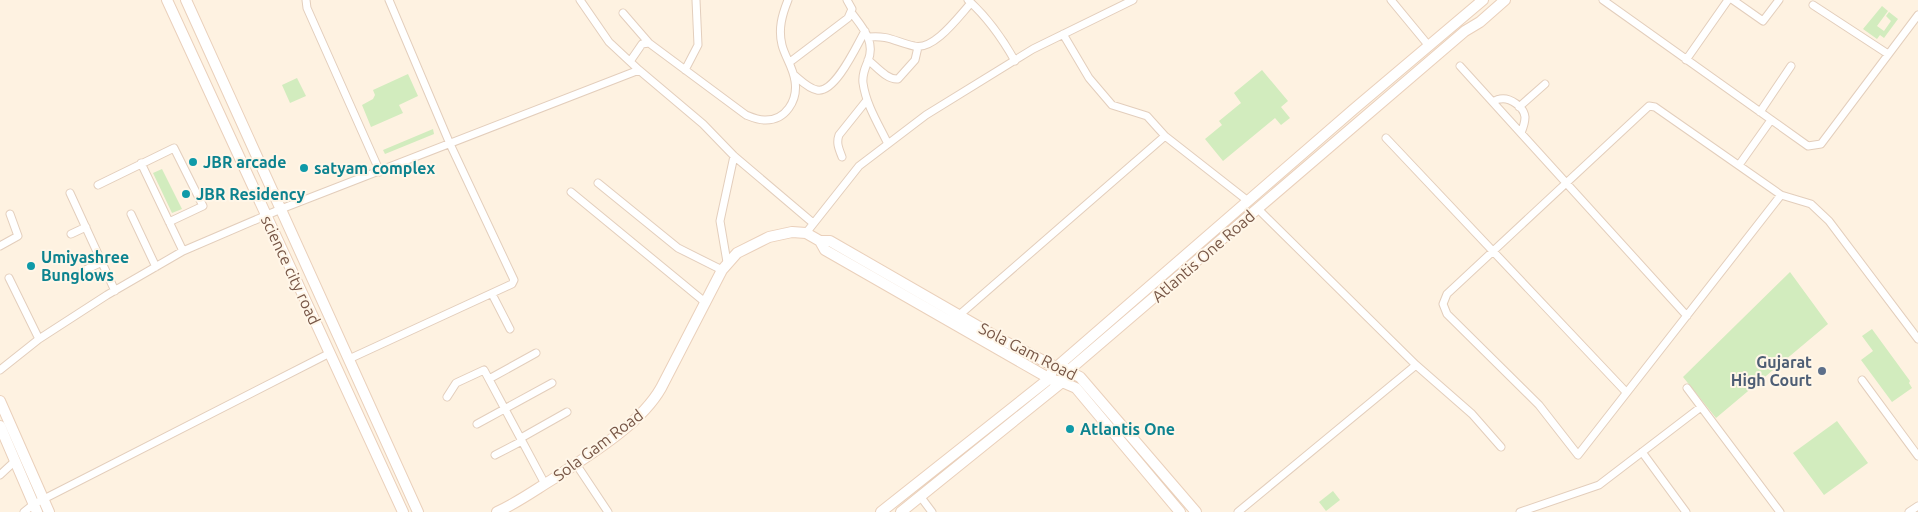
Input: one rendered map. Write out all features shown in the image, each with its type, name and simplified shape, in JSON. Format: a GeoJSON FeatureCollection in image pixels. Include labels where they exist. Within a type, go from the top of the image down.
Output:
{"type":"FeatureCollection","features":[{"type":"Feature","properties":{"kind":"street","name":"science city road"},"geometry":{"type":"LineString","coordinates":[[167,0],[403,512]]}},
{"type":"Feature","properties":{"kind":"street"},"geometry":{"type":"LineString","coordinates":[[186,0],[418,512]]}},
{"type":"Feature","properties":{"kind":"street"},"geometry":{"type":"LineString","coordinates":[[306,0],[306,8],[380,172]]}},
{"type":"Feature","properties":{"kind":"street"},"geometry":{"type":"LineString","coordinates":[[349,359],[492,294],[512,284],[514,280],[450,144],[389,0]]}},
{"type":"Feature","properties":{"kind":"street"},"geometry":{"type":"LineString","coordinates":[[580,0],[609,42],[703,124],[734,156],[813,224]]}},
{"type":"Feature","properties":{"kind":"street"},"geometry":{"type":"LineString","coordinates":[[685,70],[698,45],[696,0]]}},
{"type":"Feature","properties":{"kind":"street"},"geometry":{"type":"LineString","coordinates":[[623,13],[649,43],[746,115],[763,120],[782,116],[793,102],[795,96],[794,74],[782,44],[780,28],[788,0]]}},
{"type":"Feature","properties":{"kind":"street"},"geometry":{"type":"LineString","coordinates":[[790,62],[848,18],[851,6],[847,0]]}},
{"type":"Feature","properties":{"kind":"street"},"geometry":{"type":"LineString","coordinates":[[806,233],[859,166],[926,115],[1033,49],[1134,0]]}},
{"type":"Feature","properties":{"kind":"street"},"geometry":{"type":"LineString","coordinates":[[1390,0],[1429,46]]}},
{"type":"Feature","properties":{"kind":"street","name":"Atlantis One Road"},"geometry":{"type":"LineString","coordinates":[[901,512],[1062,382],[1063,370],[1248,201],[1483,0]]}},
{"type":"Feature","properties":{"kind":"street","name":"Atlantis One Road"},"geometry":{"type":"LineString","coordinates":[[881,512],[1050,378],[1052,371],[1063,370],[1258,209],[1465,31],[1480,22],[1505,0]]}},
{"type":"Feature","properties":{"kind":"street"},"geometry":{"type":"LineString","coordinates":[[1602,0],[1808,146],[1821,144],[1918,14]]}},
{"type":"Feature","properties":{"kind":"street"},"geometry":{"type":"LineString","coordinates":[[1686,60],[1728,0]]}},
{"type":"Feature","properties":{"kind":"street"},"geometry":{"type":"LineString","coordinates":[[1733,0],[1763,21],[1779,0]]}},
{"type":"Feature","properties":{"kind":"street"},"geometry":{"type":"LineString","coordinates":[[867,34],[885,36],[918,47],[930,43],[939,37],[969,1],[982,13],[998,33],[1014,61]]}},
{"type":"Feature","properties":{"kind":"street"},"geometry":{"type":"LineString","coordinates":[[1813,5],[1888,54]]}},
{"type":"Feature","properties":{"kind":"street"},"geometry":{"type":"LineString","coordinates":[[851,12],[867,34],[871,44],[862,80],[867,100],[888,144]]}},
{"type":"Feature","properties":{"kind":"street"},"geometry":{"type":"LineString","coordinates":[[794,74],[813,89],[822,91],[828,88],[840,74],[867,34]]}},
{"type":"Feature","properties":{"kind":"street"},"geometry":{"type":"LineString","coordinates":[[1063,34],[1089,78],[1112,104],[1147,116],[1165,136],[1248,201]]}},
{"type":"Feature","properties":{"kind":"street"},"geometry":{"type":"LineString","coordinates":[[631,60],[642,44],[649,43]]}},
{"type":"Feature","properties":{"kind":"street"},"geometry":{"type":"LineString","coordinates":[[868,60],[888,76],[898,79],[915,60],[918,47]]}},
{"type":"Feature","properties":{"kind":"street"},"geometry":{"type":"LineString","coordinates":[[1460,66],[1687,316]]}},
{"type":"Feature","properties":{"kind":"street"},"geometry":{"type":"LineString","coordinates":[[1760,112],[1792,66]]}},
{"type":"Feature","properties":{"kind":"street"},"geometry":{"type":"LineString","coordinates":[[0,370],[39,339],[115,291],[184,251],[282,209],[640,70]]}},
{"type":"Feature","properties":{"kind":"street"},"geometry":{"type":"LineString","coordinates":[[1519,107],[1545,84]]}},
{"type":"Feature","properties":{"kind":"street"},"geometry":{"type":"LineString","coordinates":[[1493,102],[1501,98],[1509,100],[1519,107],[1525,117],[1521,134]]}},
{"type":"Feature","properties":{"kind":"street"},"geometry":{"type":"LineString","coordinates":[[842,157],[838,148],[839,135],[867,100]]}},
{"type":"Feature","properties":{"kind":"street"},"geometry":{"type":"LineString","coordinates":[[1781,195],[1578,455],[1540,405],[1447,314],[1442,304],[1447,294],[1649,106],[1656,107],[1781,195],[1811,204],[1829,221],[1918,338]]}},
{"type":"Feature","properties":{"kind":"street"},"geometry":{"type":"LineString","coordinates":[[1739,165],[1771,120]]}},
{"type":"Feature","properties":{"kind":"street"},"geometry":{"type":"LineString","coordinates":[[955,318],[1165,136]]}},
{"type":"Feature","properties":{"kind":"street"},"geometry":{"type":"LineString","coordinates":[[1386,138],[1626,392]]}},
{"type":"Feature","properties":{"kind":"street"},"geometry":{"type":"LineString","coordinates":[[98,185],[174,148],[203,206],[169,222]]}},
{"type":"Feature","properties":{"kind":"street"},"geometry":{"type":"LineString","coordinates":[[598,183],[678,248],[725,266],[720,221],[734,156]]}},
{"type":"Feature","properties":{"kind":"street"},"geometry":{"type":"LineString","coordinates":[[141,163],[184,251]]}},
{"type":"Feature","properties":{"kind":"street"},"geometry":{"type":"LineString","coordinates":[[571,192],[706,303]]}},
{"type":"Feature","properties":{"kind":"street"},"geometry":{"type":"LineString","coordinates":[[70,193],[115,291]]}},
{"type":"Feature","properties":{"kind":"street"},"geometry":{"type":"LineString","coordinates":[[1258,209],[1416,365],[1472,414],[1501,447]]}},
{"type":"Feature","properties":{"kind":"street"},"geometry":{"type":"LineString","coordinates":[[0,246],[18,236],[10,214]]}},
{"type":"Feature","properties":{"kind":"street"},"geometry":{"type":"LineString","coordinates":[[131,214],[156,267]]}},
{"type":"Feature","properties":{"kind":"street"},"geometry":{"type":"LineString","coordinates":[[71,234],[86,227]]}},
{"type":"Feature","properties":{"kind":"street","name":"Sola Gam Road"},"geometry":{"type":"LineString","coordinates":[[497,512],[514,508],[545,484],[619,433],[650,404],[725,266],[737,253],[769,237],[792,232],[806,233],[820,241],[825,250],[955,318],[1080,377],[1196,512]]}},
{"type":"Feature","properties":{"kind":"street"},"geometry":{"type":"LineString","coordinates":[[83,271],[102,262]]}},
{"type":"Feature","properties":{"kind":"street"},"geometry":{"type":"LineString","coordinates":[[9,278],[39,339]]}},
{"type":"Feature","properties":{"kind":"street"},"geometry":{"type":"LineString","coordinates":[[492,294],[510,329]]}},
{"type":"Feature","properties":{"kind":"street","name":"Sola Gam Road"},"geometry":{"type":"LineString","coordinates":[[955,318],[1052,380],[1076,388],[1180,512]]}},
{"type":"Feature","properties":{"kind":"street"},"geometry":{"type":"LineString","coordinates":[[24,512],[330,353]]}},
{"type":"Feature","properties":{"kind":"street"},"geometry":{"type":"LineString","coordinates":[[489,379],[536,353]]}},
{"type":"Feature","properties":{"kind":"street"},"geometry":{"type":"LineString","coordinates":[[1238,512],[1416,365]]}},
{"type":"Feature","properties":{"kind":"street"},"geometry":{"type":"LineString","coordinates":[[447,397],[456,383],[481,370],[486,372],[545,484]]}},
{"type":"Feature","properties":{"kind":"street"},"geometry":{"type":"LineString","coordinates":[[1862,380],[1918,456]]}},
{"type":"Feature","properties":{"kind":"street"},"geometry":{"type":"LineString","coordinates":[[477,424],[552,383]]}},
{"type":"Feature","properties":{"kind":"street"},"geometry":{"type":"LineString","coordinates":[[1687,388],[1780,512]]}},
{"type":"Feature","properties":{"kind":"street"},"geometry":{"type":"LineString","coordinates":[[0,400],[38,505]]}},
{"type":"Feature","properties":{"kind":"street"},"geometry":{"type":"LineString","coordinates":[[1520,512],[1600,485],[1701,407]]}},
{"type":"Feature","properties":{"kind":"street"},"geometry":{"type":"LineString","coordinates":[[495,455],[567,412]]}},
{"type":"Feature","properties":{"kind":"street"},"geometry":{"type":"LineString","coordinates":[[0,426],[15,461],[38,505],[49,512]]}},
{"type":"Feature","properties":{"kind":"street"},"geometry":{"type":"LineString","coordinates":[[1642,452],[1686,512]]}},
{"type":"Feature","properties":{"kind":"street"},"geometry":{"type":"LineString","coordinates":[[0,474],[15,461]]}},
{"type":"Feature","properties":{"kind":"street"},"geometry":{"type":"LineString","coordinates":[[576,464],[608,512]]}},
{"type":"Feature","properties":{"kind":"street"},"geometry":{"type":"LineString","coordinates":[[920,496],[932,512]]}},
{"type":"Feature","properties":{"kind":"street"},"geometry":{"type":"LineString","coordinates":[[1910,512],[1918,506]]}},
{"type":"Feature","properties":{"kind":"green space"},"geometry":{"type":"Polygon","coordinates":[[[1882,6],[1888,11],[1877,26],[1884,31],[1891,21],[1886,16],[1889,12],[1898,19],[1884,38],[1880,35],[1877,39],[1863,29],[1882,6]]]}},
{"type":"Feature","properties":{"kind":"green space"},"geometry":{"type":"Polygon","coordinates":[[[1262,70],[1288,101],[1281,107],[1290,118],[1281,125],[1275,118],[1223,161],[1205,139],[1222,125],[1219,121],[1241,103],[1234,93],[1262,70]]]}},
{"type":"Feature","properties":{"kind":"green space"},"geometry":{"type":"Polygon","coordinates":[[[408,74],[418,96],[399,105],[403,113],[371,127],[362,105],[373,99],[375,95],[373,90],[408,74]]]}},
{"type":"Feature","properties":{"kind":"green space"},"geometry":{"type":"Polygon","coordinates":[[[297,78],[306,96],[290,103],[282,85],[297,78]]]}},
{"type":"Feature","properties":{"kind":"green space"},"geometry":{"type":"Polygon","coordinates":[[[433,129],[434,134],[385,154],[383,150],[433,129]]]}},
{"type":"Feature","properties":{"kind":"green space"},"geometry":{"type":"Polygon","coordinates":[[[162,169],[182,209],[172,213],[153,173],[162,169]]]}},
{"type":"Feature","properties":{"kind":"green space"},"geometry":{"type":"Polygon","coordinates":[[[1790,272],[1828,324],[1716,418],[1683,377],[1790,272]]]}},
{"type":"Feature","properties":{"kind":"green space"},"geometry":{"type":"Polygon","coordinates":[[[1872,329],[1910,381],[1909,383],[1912,388],[1892,402],[1861,360],[1873,351],[1862,336],[1872,329]]]}},
{"type":"Feature","properties":{"kind":"green space"},"geometry":{"type":"Polygon","coordinates":[[[1837,421],[1868,463],[1824,495],[1793,453],[1837,421]]]}},
{"type":"Feature","properties":{"kind":"green space"},"geometry":{"type":"Polygon","coordinates":[[[1333,491],[1340,500],[1326,511],[1319,502],[1333,491]]]}},
{"type":"Feature","properties":{"kind":"place","name":"JBR arcade"},"geometry":{"type":"Point","coordinates":[193,162]}},
{"type":"Feature","properties":{"kind":"place","name":"satyam complex"},"geometry":{"type":"Point","coordinates":[304,168]}},
{"type":"Feature","properties":{"kind":"place","name":"JBR Residency"},"geometry":{"type":"Point","coordinates":[186,194]}},
{"type":"Feature","properties":{"kind":"place","name":"Umiyashree Bunglows"},"geometry":{"type":"Point","coordinates":[31,266]}},
{"type":"Feature","properties":{"kind":"place","name":"Gujarat High Court"},"geometry":{"type":"Point","coordinates":[1822,371]}},
{"type":"Feature","properties":{"kind":"place","name":"Atlantis One"},"geometry":{"type":"Point","coordinates":[1070,429]}}]}
